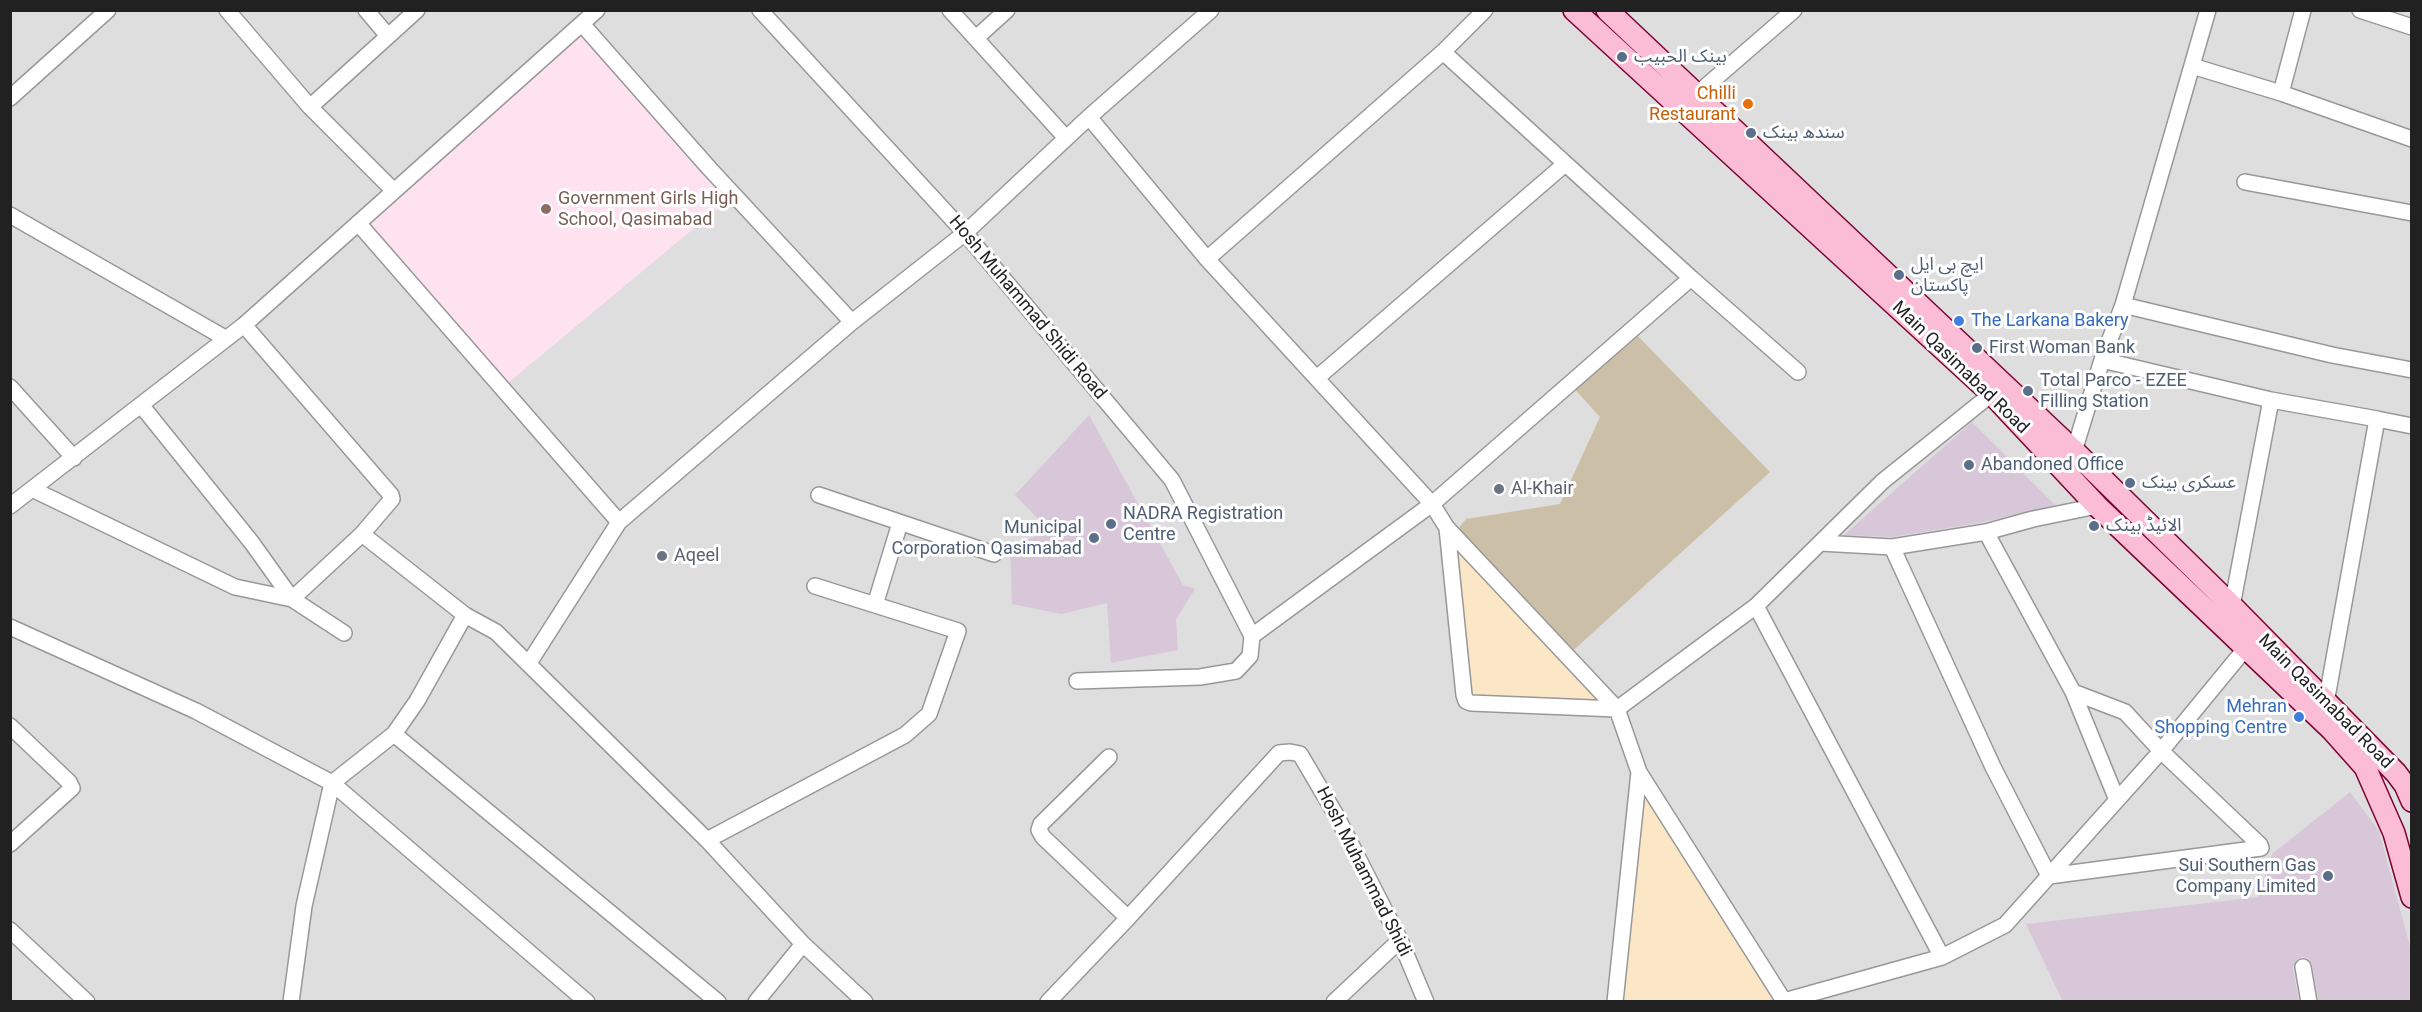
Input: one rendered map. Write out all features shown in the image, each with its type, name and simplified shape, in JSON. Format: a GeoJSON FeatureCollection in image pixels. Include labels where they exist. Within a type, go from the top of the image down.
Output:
{"type":"FeatureCollection","features":[{"type":"Feature","properties":{"kind":"main road","name":"Main Qasimabad Road"},"geometry":{"type":"LineString","coordinates":[[1574,10],[1998,389]]}},
{"type":"Feature","properties":{"kind":"main road","name":"Main Qasimabad Road"},"geometry":{"type":"LineString","coordinates":[[1607,10],[1998,389],[2068,460],[2232,606],[2410,790]]}},
{"type":"Feature","properties":{"kind":"main road","name":"Main Qasimabad Road"},"geometry":{"type":"LineString","coordinates":[[2068,460],[2097,506],[2332,730],[2365,767],[2394,833],[2412,897]]}},
{"type":"Feature","properties":{"kind":"street"},"geometry":{"type":"LineString","coordinates":[[10,98],[108,10]]}},
{"type":"Feature","properties":{"kind":"street"},"geometry":{"type":"LineString","coordinates":[[227,10],[310,107],[394,191]]}},
{"type":"Feature","properties":{"kind":"street"},"geometry":{"type":"LineString","coordinates":[[366,10],[388,36]]}},
{"type":"Feature","properties":{"kind":"street"},"geometry":{"type":"LineString","coordinates":[[310,107],[417,10]]}},
{"type":"Feature","properties":{"kind":"street"},"geometry":{"type":"LineString","coordinates":[[10,506],[34,490],[244,325],[597,10]]}},
{"type":"Feature","properties":{"kind":"street","name":"Hosh Muhammad Shidi Road"},"geometry":{"type":"LineString","coordinates":[[760,10],[965,232],[1172,480],[1252,636]]}},
{"type":"Feature","properties":{"kind":"street"},"geometry":{"type":"LineString","coordinates":[[951,10],[1066,138]]}},
{"type":"Feature","properties":{"kind":"street"},"geometry":{"type":"LineString","coordinates":[[976,38],[1008,10]]}},
{"type":"Feature","properties":{"kind":"street"},"geometry":{"type":"LineString","coordinates":[[529,663],[619,522],[852,322],[965,232],[1089,117],[1211,10]]}},
{"type":"Feature","properties":{"kind":"street"},"geometry":{"type":"LineString","coordinates":[[1207,259],[1443,52],[1485,10]]}},
{"type":"Feature","properties":{"kind":"street"},"geometry":{"type":"LineString","coordinates":[[1696,95],[1794,10]]}},
{"type":"Feature","properties":{"kind":"street"},"geometry":{"type":"LineString","coordinates":[[2068,460],[2123,305],[2208,10]]}},
{"type":"Feature","properties":{"kind":"street"},"geometry":{"type":"LineString","coordinates":[[2281,93],[2303,10]]}},
{"type":"Feature","properties":{"kind":"street"},"geometry":{"type":"LineString","coordinates":[[2360,10],[2412,27]]}},
{"type":"Feature","properties":{"kind":"street"},"geometry":{"type":"LineString","coordinates":[[582,24],[709,168],[852,322]]}},
{"type":"Feature","properties":{"kind":"street"},"geometry":{"type":"LineString","coordinates":[[1443,52],[1691,278],[1798,372]]}},
{"type":"Feature","properties":{"kind":"street"},"geometry":{"type":"LineString","coordinates":[[2192,66],[2281,93],[2412,139]]}},
{"type":"Feature","properties":{"kind":"street"},"geometry":{"type":"LineString","coordinates":[[1089,117],[1207,259],[1318,377],[1432,504],[1447,528],[1617,709],[1639,772],[1783,1001],[1942,957],[2005,925],[2161,751],[2245,649]]}},
{"type":"Feature","properties":{"kind":"street"},"geometry":{"type":"LineString","coordinates":[[1318,377],[1565,164]]}},
{"type":"Feature","properties":{"kind":"street"},"geometry":{"type":"LineString","coordinates":[[2245,182],[2412,213]]}},
{"type":"Feature","properties":{"kind":"street"},"geometry":{"type":"LineString","coordinates":[[10,215],[225,338]]}},
{"type":"Feature","properties":{"kind":"street"},"geometry":{"type":"LineString","coordinates":[[358,223],[619,522]]}},
{"type":"Feature","properties":{"kind":"street"},"geometry":{"type":"LineString","coordinates":[[1077,681],[1200,677],[1236,672],[1250,657],[1252,636],[1432,504],[1691,278]]}},
{"type":"Feature","properties":{"kind":"street"},"geometry":{"type":"LineString","coordinates":[[2123,305],[2332,355],[2412,370]]}},
{"type":"Feature","properties":{"kind":"street"},"geometry":{"type":"LineString","coordinates":[[244,325],[391,495],[392,499],[362,534],[292,599]]}},
{"type":"Feature","properties":{"kind":"street"},"geometry":{"type":"LineString","coordinates":[[2102,360],[2271,400],[2412,426]]}},
{"type":"Feature","properties":{"kind":"street"},"geometry":{"type":"LineString","coordinates":[[10,387],[74,458]]}},
{"type":"Feature","properties":{"kind":"street"},"geometry":{"type":"LineString","coordinates":[[1447,528],[1466,701],[1617,709],[1756,606],[1883,481],[1998,389]]}},
{"type":"Feature","properties":{"kind":"street"},"geometry":{"type":"LineString","coordinates":[[2232,606],[2271,400]]}},
{"type":"Feature","properties":{"kind":"street"},"geometry":{"type":"LineString","coordinates":[[141,405],[252,543],[292,599],[344,633]]}},
{"type":"Feature","properties":{"kind":"street"},"geometry":{"type":"LineString","coordinates":[[2326,704],[2376,419]]}},
{"type":"Feature","properties":{"kind":"street"},"geometry":{"type":"LineString","coordinates":[[34,490],[235,587],[292,599]]}},
{"type":"Feature","properties":{"kind":"street"},"geometry":{"type":"LineString","coordinates":[[819,495],[994,554]]}},
{"type":"Feature","properties":{"kind":"street"},"geometry":{"type":"LineString","coordinates":[[1820,543],[1892,547],[1986,532],[2033,519],[2097,506]]}},
{"type":"Feature","properties":{"kind":"street"},"geometry":{"type":"LineString","coordinates":[[875,605],[900,523]]}},
{"type":"Feature","properties":{"kind":"street"},"geometry":{"type":"LineString","coordinates":[[1986,532],[2073,693],[2117,800]]}},
{"type":"Feature","properties":{"kind":"street"},"geometry":{"type":"LineString","coordinates":[[362,534],[465,615],[496,632],[707,840],[803,944],[864,1001]]}},
{"type":"Feature","properties":{"kind":"street"},"geometry":{"type":"LineString","coordinates":[[1892,547],[1993,767],[2049,876]]}},
{"type":"Feature","properties":{"kind":"street"},"geometry":{"type":"LineString","coordinates":[[707,840],[905,735],[929,714],[958,631],[815,586]]}},
{"type":"Feature","properties":{"kind":"street"},"geometry":{"type":"LineString","coordinates":[[1756,606],[1942,957]]}},
{"type":"Feature","properties":{"kind":"street"},"geometry":{"type":"LineString","coordinates":[[291,1002],[304,906],[332,783],[394,734],[417,701],[465,615]]}},
{"type":"Feature","properties":{"kind":"street"},"geometry":{"type":"LineString","coordinates":[[10,627],[196,711],[332,783],[581,1000]]}},
{"type":"Feature","properties":{"kind":"street"},"geometry":{"type":"LineString","coordinates":[[2049,876],[2261,848],[2260,844],[2161,751],[2126,712],[2073,693]]}},
{"type":"Feature","properties":{"kind":"street"},"geometry":{"type":"LineString","coordinates":[[10,726],[69,782],[72,788],[10,844]]}},
{"type":"Feature","properties":{"kind":"street"},"geometry":{"type":"LineString","coordinates":[[394,734],[718,1002]]}},
{"type":"Feature","properties":{"kind":"street","name":"Hosh Muhammad Shidi"},"geometry":{"type":"LineString","coordinates":[[1128,918],[1279,753],[1300,754],[1336,815],[1400,940],[1426,1002]]}},
{"type":"Feature","properties":{"kind":"street"},"geometry":{"type":"LineString","coordinates":[[1048,1002],[1128,918],[1043,837],[1039,830],[1041,824],[1109,757]]}},
{"type":"Feature","properties":{"kind":"street"},"geometry":{"type":"LineString","coordinates":[[1615,1002],[1639,772]]}},
{"type":"Feature","properties":{"kind":"street"},"geometry":{"type":"LineString","coordinates":[[10,930],[82,1000]]}},
{"type":"Feature","properties":{"kind":"street"},"geometry":{"type":"LineString","coordinates":[[1334,1002],[1400,940]]}},
{"type":"Feature","properties":{"kind":"street"},"geometry":{"type":"LineString","coordinates":[[756,1002],[803,944]]}},
{"type":"Feature","properties":{"kind":"street"},"geometry":{"type":"LineString","coordinates":[[2303,968],[2309,1002]]}},
{"type":"Feature","properties":{"kind":"shaded area"},"geometry":{"type":"Polygon","coordinates":[[[11,11],[2411,11],[2411,1001],[11,1001],[11,11]]]}},
{"type":"Feature","properties":{"kind":"shaded area","name":"Government Girls High School, Qasimabad"},"geometry":{"type":"Polygon","coordinates":[[[582,24],[734,195],[502,388],[358,223],[582,24]]]}},
{"type":"Feature","properties":{"kind":"shaded area"},"geometry":{"type":"Polygon","coordinates":[[[1632,330],[1770,472],[1567,656],[1453,535],[1466,519],[1560,504],[1600,417],[1570,384],[1632,330]]]}},
{"type":"Feature","properties":{"kind":"shaded area"},"geometry":{"type":"Polygon","coordinates":[[[1447,528],[1617,709],[1471,703],[1447,528]]]}},
{"type":"Feature","properties":{"kind":"shaded area"},"geometry":{"type":"Polygon","coordinates":[[[1639,772],[1782,1002],[1615,1002],[1639,772]]]}},
{"type":"Feature","properties":{"kind":"building","name":"Municipal Corporation Qasimabad"},"geometry":{"type":"Polygon","coordinates":[[[1089,415],[1183,585],[1195,589],[1176,619],[1178,650],[1111,663],[1107,603],[1061,614],[1012,604],[1010,546],[1050,531],[1015,495],[1089,415]]]}},
{"type":"Feature","properties":{"kind":"building","name":"Abandoned Office"},"geometry":{"type":"Polygon","coordinates":[[[1972,422],[2055,505],[1984,522],[1892,537],[1844,535],[1972,422]]]}},
{"type":"Feature","properties":{"kind":"building","name":"Sui Southern Gas Company Limited"},"geometry":{"type":"Polygon","coordinates":[[[2350,792],[2379,831],[2412,954],[2412,1002],[2319,1002],[2312,965],[2307,958],[2302,957],[2296,960],[2293,968],[2299,1002],[2063,1002],[2026,924],[2258,897],[2272,854],[2350,792]]]}},
{"type":"Feature","properties":{"kind":"place","name":"بينک الحبيب"},"geometry":{"type":"Point","coordinates":[1622,57]}},
{"type":"Feature","properties":{"kind":"place","name":"Chilli Restaurant"},"geometry":{"type":"Point","coordinates":[1748,104]}},
{"type":"Feature","properties":{"kind":"place","name":"سندھ بینک"},"geometry":{"type":"Point","coordinates":[1751,133]}},
{"type":"Feature","properties":{"kind":"place","name":"Government Girls High School, Qasimabad"},"geometry":{"type":"Point","coordinates":[546,209]}},
{"type":"Feature","properties":{"kind":"place","name":"ایچ بی ایل پاکستان"},"geometry":{"type":"Point","coordinates":[1899,275]}},
{"type":"Feature","properties":{"kind":"place","name":"The Larkana Bakery"},"geometry":{"type":"Point","coordinates":[1959,321]}},
{"type":"Feature","properties":{"kind":"place","name":"First Woman Bank"},"geometry":{"type":"Point","coordinates":[1977,348]}},
{"type":"Feature","properties":{"kind":"place","name":"Total Parco - EZEE Filling Station"},"geometry":{"type":"Point","coordinates":[2028,391]}},
{"type":"Feature","properties":{"kind":"place","name":"Abandoned Office"},"geometry":{"type":"Point","coordinates":[1969,465]}},
{"type":"Feature","properties":{"kind":"place","name":"عسکری بینک"},"geometry":{"type":"Point","coordinates":[2130,483]}},
{"type":"Feature","properties":{"kind":"place","name":"Al-Khair"},"geometry":{"type":"Point","coordinates":[1499,489]}},
{"type":"Feature","properties":{"kind":"place","name":"NADRA Registration Centre"},"geometry":{"type":"Point","coordinates":[1111,524]}},
{"type":"Feature","properties":{"kind":"place","name":"الائیڈ بینک"},"geometry":{"type":"Point","coordinates":[2094,526]}},
{"type":"Feature","properties":{"kind":"place","name":"Municipal Corporation Qasimabad"},"geometry":{"type":"Point","coordinates":[1094,538]}},
{"type":"Feature","properties":{"kind":"place","name":"Aqeel"},"geometry":{"type":"Point","coordinates":[662,556]}},
{"type":"Feature","properties":{"kind":"place","name":"Mehran Shopping Centre"},"geometry":{"type":"Point","coordinates":[2299,717]}},
{"type":"Feature","properties":{"kind":"place","name":"Sui Southern Gas Company Limited"},"geometry":{"type":"Point","coordinates":[2328,876]}}]}
